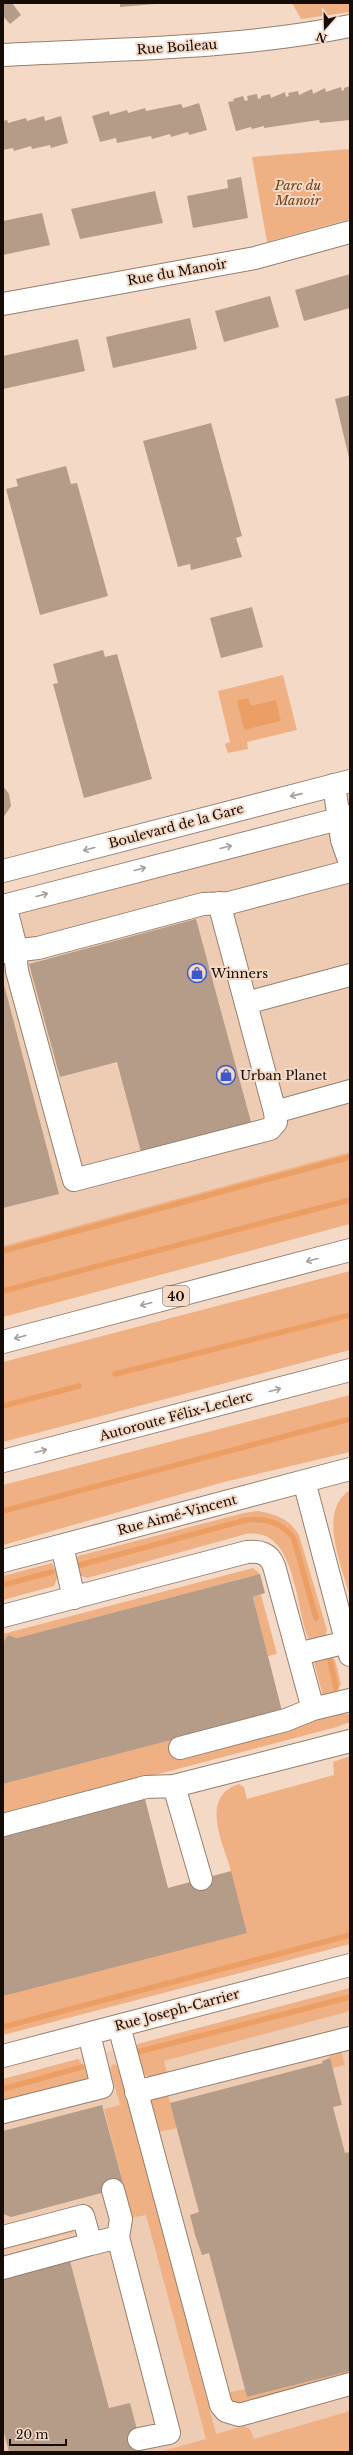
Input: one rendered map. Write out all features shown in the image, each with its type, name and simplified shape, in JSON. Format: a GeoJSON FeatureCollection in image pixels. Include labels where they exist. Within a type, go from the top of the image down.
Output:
{"type":"FeatureCollection","features":[{"type":"Feature","properties":{"kind":"main road","name":"Rue Boileau"},"geometry":{"type":"LineString","coordinates":[[3,55],[231,43],[288,37],[350,26]]}},
{"type":"Feature","properties":{"kind":"main road","name":"Rue du Manoir"},"geometry":{"type":"LineString","coordinates":[[3,304],[255,258],[350,232]]}},
{"type":"Feature","properties":{"kind":"main road"},"geometry":{"type":"LineString","coordinates":[[342,783],[345,817],[342,840],[350,863]]}},
{"type":"Feature","properties":{"kind":"main road","name":"Boulevard de la Gare"},"geometry":{"type":"LineString","coordinates":[[3,871],[342,783]]}},
{"type":"Feature","properties":{"kind":"main road"},"geometry":{"type":"LineString","coordinates":[[8,951],[14,940],[4,905],[345,817]]}},
{"type":"Feature","properties":{"kind":"main road"},"geometry":{"type":"LineString","coordinates":[[8,951],[38,948],[203,904],[219,903],[350,871]]}},
{"type":"Feature","properties":{"kind":"main road"},"geometry":{"type":"LineString","coordinates":[[8,951],[17,971],[74,1180],[270,1129],[276,1122],[275,1112],[219,903]]}},
{"type":"Feature","properties":{"kind":"main road"},"geometry":{"type":"LineString","coordinates":[[246,1003],[350,975]]}},
{"type":"Feature","properties":{"kind":"main road"},"geometry":{"type":"LineString","coordinates":[[275,1112],[350,1091]]}},
{"type":"Feature","properties":{"kind":"main road","name":"40"},"geometry":{"type":"LineString","coordinates":[[3,1342],[350,1250]]}},
{"type":"Feature","properties":{"kind":"main road","name":"Autoroute Félix-Leclerc"},"geometry":{"type":"LineString","coordinates":[[3,1461],[350,1370]]}},
{"type":"Feature","properties":{"kind":"main road","name":"Rue Aimé-Vincent"},"geometry":{"type":"LineString","coordinates":[[3,1561],[350,1469]]}},
{"type":"Feature","properties":{"kind":"main road"},"geometry":{"type":"LineString","coordinates":[[298,1654],[348,1649],[304,1481]]}},
{"type":"Feature","properties":{"kind":"main road"},"geometry":{"type":"LineString","coordinates":[[62,1546],[74,1598]]}},
{"type":"Feature","properties":{"kind":"main road"},"geometry":{"type":"LineString","coordinates":[[3,1616],[247,1552],[260,1552],[271,1559],[274,1566],[313,1709]]}},
{"type":"Feature","properties":{"kind":"main road"},"geometry":{"type":"LineString","coordinates":[[180,1748],[286,1720],[313,1709],[350,1700]]}},
{"type":"Feature","properties":{"kind":"main road"},"geometry":{"type":"LineString","coordinates":[[3,1825],[146,1787],[174,1786],[350,1741]]}},
{"type":"Feature","properties":{"kind":"main road"},"geometry":{"type":"LineString","coordinates":[[174,1786],[201,1879]]}},
{"type":"Feature","properties":{"kind":"main road","name":"Rue Joseph-Carrier"},"geometry":{"type":"LineString","coordinates":[[3,2056],[350,1964]]}},
{"type":"Feature","properties":{"kind":"main road"},"geometry":{"type":"LineString","coordinates":[[119,2026],[221,2405],[226,2411],[239,2415],[350,2384]]}},
{"type":"Feature","properties":{"kind":"main road"},"geometry":{"type":"LineString","coordinates":[[3,2112],[102,2087],[89,2034]]}},
{"type":"Feature","properties":{"kind":"main road"},"geometry":{"type":"LineString","coordinates":[[136,2092],[350,2038]]}},
{"type":"Feature","properties":{"kind":"main road"},"geometry":{"type":"LineString","coordinates":[[113,2190],[121,2219],[118,2237],[169,2433],[140,2439]]}},
{"type":"Feature","properties":{"kind":"main road"},"geometry":{"type":"LineString","coordinates":[[3,2237],[83,2216],[91,2244]]}},
{"type":"Feature","properties":{"kind":"main road"},"geometry":{"type":"LineString","coordinates":[[3,2268],[118,2237]]}},
{"type":"Feature","properties":{"kind":"shaded area"},"geometry":{"type":"Polygon","coordinates":[[[248,698],[251,706],[276,700],[281,721],[244,730],[237,701],[248,698]]]}},
{"type":"Feature","properties":{"kind":"shaded area"},"geometry":{"type":"Polygon","coordinates":[[[350,826],[350,1152],[3,1246],[3,916],[350,826]]]}},
{"type":"Feature","properties":{"kind":"shaded area"},"geometry":{"type":"Polygon","coordinates":[[[350,1988],[350,2452],[3,2452],[3,2079],[350,1988]]]}},
{"type":"Feature","properties":{"kind":"green space"},"geometry":{"type":"Polygon","coordinates":[[[292,3],[350,3],[350,12],[301,19],[292,3]]]}},
{"type":"Feature","properties":{"kind":"green space","name":"Parc du Manoir"},"geometry":{"type":"Polygon","coordinates":[[[350,149],[350,219],[267,242],[252,157],[350,149]]]}},
{"type":"Feature","properties":{"kind":"green space"},"geometry":{"type":"Polygon","coordinates":[[[283,675],[297,730],[247,742],[248,749],[228,753],[225,744],[230,742],[218,691],[283,675]]]}},
{"type":"Feature","properties":{"kind":"green space"},"geometry":{"type":"Polygon","coordinates":[[[350,1152],[350,1224],[3,1317],[3,1246],[350,1152]]]}},
{"type":"Feature","properties":{"kind":"green space"},"geometry":{"type":"Polygon","coordinates":[[[350,1271],[350,1350],[3,1442],[3,1362],[350,1271]]]}},
{"type":"Feature","properties":{"kind":"green space"},"geometry":{"type":"Polygon","coordinates":[[[350,1395],[350,1452],[224,1482],[3,1545],[3,1485],[350,1395]]]}},
{"type":"Feature","properties":{"kind":"green space"},"geometry":{"type":"Polygon","coordinates":[[[350,1490],[350,1597],[338,1555],[333,1525],[335,1511],[340,1499],[350,1490]]]}},
{"type":"Feature","properties":{"kind":"green space"},"geometry":{"type":"Polygon","coordinates":[[[258,1511],[282,1518],[295,1529],[299,1535],[327,1630],[325,1637],[313,1640],[308,1638],[291,1571],[284,1555],[275,1543],[262,1535],[246,1534],[87,1578],[79,1575],[75,1561],[78,1556],[244,1513],[258,1511]]]}},
{"type":"Feature","properties":{"kind":"green space"},"geometry":{"type":"Polygon","coordinates":[[[52,1563],[58,1576],[54,1586],[3,1600],[3,1576],[52,1563]]]}},
{"type":"Feature","properties":{"kind":"green space"},"geometry":{"type":"Polygon","coordinates":[[[253,1568],[260,1574],[17,1638],[8,1635],[3,1643],[3,1634],[253,1568]]]}},
{"type":"Feature","properties":{"kind":"green space"},"geometry":{"type":"Polygon","coordinates":[[[261,1595],[277,1654],[268,1656],[253,1597],[261,1595]]]}},
{"type":"Feature","properties":{"kind":"green space"},"geometry":{"type":"Polygon","coordinates":[[[332,1657],[335,1660],[341,1684],[330,1698],[323,1696],[314,1663],[315,1660],[332,1657]]]}},
{"type":"Feature","properties":{"kind":"green space"},"geometry":{"type":"Polygon","coordinates":[[[340,1713],[349,1714],[350,1722],[337,1727],[3,1815],[3,1784],[173,1739],[178,1755],[340,1713]]]}},
{"type":"Feature","properties":{"kind":"green space"},"geometry":{"type":"Polygon","coordinates":[[[350,1756],[350,1944],[3,2035],[3,1996],[231,1871],[219,1835],[217,1822],[217,1810],[220,1799],[227,1790],[239,1784],[244,1787],[247,1799],[334,1775],[333,1762],[350,1756]]]}},
{"type":"Feature","properties":{"kind":"green space"},"geometry":{"type":"Polygon","coordinates":[[[350,1988],[350,2011],[164,2061],[167,2073],[151,2078],[141,2072],[136,2046],[138,2044],[350,1988]]]}},
{"type":"Feature","properties":{"kind":"green space"},"geometry":{"type":"Polygon","coordinates":[[[341,2050],[345,2065],[332,2068],[328,2052],[341,2050]]]}},
{"type":"Feature","properties":{"kind":"green space"},"geometry":{"type":"Polygon","coordinates":[[[78,2059],[87,2072],[88,2079],[3,2101],[3,2079],[78,2059]]]}},
{"type":"Feature","properties":{"kind":"green space"},"geometry":{"type":"Polygon","coordinates":[[[113,2064],[120,2067],[216,2434],[244,2426],[250,2429],[254,2439],[350,2411],[350,2452],[159,2452],[206,2439],[146,2215],[130,2218],[121,2188],[124,2187],[104,2109],[120,2105],[110,2069],[113,2064]]]}},
{"type":"Feature","properties":{"kind":"green space"},"geometry":{"type":"Polygon","coordinates":[[[168,2095],[177,2128],[158,2132],[150,2101],[168,2095]]]}},
{"type":"Feature","properties":{"kind":"green space"},"geometry":{"type":"Polygon","coordinates":[[[72,2229],[74,2232],[3,2250],[3,2246],[72,2229]]]}},
{"type":"Feature","properties":{"kind":"green space"},"geometry":{"type":"Polygon","coordinates":[[[350,2371],[350,2375],[244,2405],[233,2401],[226,2396],[227,2393],[245,2389],[247,2397],[350,2371]]]}},
{"type":"Feature","properties":{"kind":"building"},"geometry":{"type":"Polygon","coordinates":[[[3,3],[12,3],[21,15],[10,24],[3,16],[3,3]]]}},
{"type":"Feature","properties":{"kind":"building"},"geometry":{"type":"Polygon","coordinates":[[[120,3],[155,3],[155,4],[120,7],[120,3]]]}},
{"type":"Feature","properties":{"kind":"building"},"geometry":{"type":"Polygon","coordinates":[[[350,86],[350,120],[320,123],[319,120],[264,128],[264,126],[252,129],[251,127],[236,131],[228,102],[234,101],[233,99],[243,96],[245,101],[248,100],[247,96],[257,94],[258,99],[261,98],[261,96],[270,94],[271,98],[285,92],[286,97],[289,96],[288,93],[298,91],[299,95],[312,89],[313,94],[325,88],[326,92],[341,87],[342,91],[344,88],[350,86]]]}},
{"type":"Feature","properties":{"kind":"building"},"geometry":{"type":"Polygon","coordinates":[[[199,103],[207,130],[189,135],[188,132],[171,137],[170,134],[152,139],[151,136],[117,143],[116,138],[100,142],[92,116],[109,111],[110,115],[127,110],[128,113],[145,108],[146,111],[181,104],[183,108],[199,103]]]}},
{"type":"Feature","properties":{"kind":"building"},"geometry":{"type":"Polygon","coordinates":[[[44,116],[45,121],[61,116],[68,143],[51,148],[50,145],[32,149],[31,146],[14,151],[13,148],[3,150],[3,121],[7,120],[8,123],[26,118],[27,121],[44,116]]]}},
{"type":"Feature","properties":{"kind":"building"},"geometry":{"type":"Polygon","coordinates":[[[241,177],[248,218],[193,228],[187,196],[228,188],[227,180],[241,177]]]}},
{"type":"Feature","properties":{"kind":"building"},"geometry":{"type":"Polygon","coordinates":[[[155,191],[163,223],[80,239],[71,209],[155,191]]]}},
{"type":"Feature","properties":{"kind":"building"},"geometry":{"type":"Polygon","coordinates":[[[42,213],[50,245],[3,255],[3,221],[42,213]]]}},
{"type":"Feature","properties":{"kind":"building"},"geometry":{"type":"Polygon","coordinates":[[[350,274],[350,308],[304,321],[295,290],[350,274]]]}},
{"type":"Feature","properties":{"kind":"building"},"geometry":{"type":"Polygon","coordinates":[[[270,296],[279,327],[224,342],[215,311],[270,296]]]}},
{"type":"Feature","properties":{"kind":"building"},"geometry":{"type":"Polygon","coordinates":[[[190,318],[197,349],[113,368],[106,337],[190,318]]]}},
{"type":"Feature","properties":{"kind":"building"},"geometry":{"type":"Polygon","coordinates":[[[78,339],[85,371],[3,389],[3,356],[78,339]]]}},
{"type":"Feature","properties":{"kind":"building"},"geometry":{"type":"Polygon","coordinates":[[[350,395],[350,457],[349,458],[335,399],[350,395]]]}},
{"type":"Feature","properties":{"kind":"building"},"geometry":{"type":"Polygon","coordinates":[[[211,423],[242,536],[236,538],[242,557],[191,570],[190,564],[178,567],[143,441],[211,423]]]}},
{"type":"Feature","properties":{"kind":"building"},"geometry":{"type":"Polygon","coordinates":[[[66,466],[71,484],[77,483],[108,596],[40,615],[6,489],[18,486],[16,479],[66,466]]]}},
{"type":"Feature","properties":{"kind":"building"},"geometry":{"type":"Polygon","coordinates":[[[252,607],[263,647],[221,658],[210,618],[252,607]]]}},
{"type":"Feature","properties":{"kind":"building"},"geometry":{"type":"Polygon","coordinates":[[[103,650],[105,657],[117,654],[152,779],[84,798],[53,684],[58,683],[53,664],[103,650]]]}},
{"type":"Feature","properties":{"kind":"building"},"geometry":{"type":"Polygon","coordinates":[[[3,786],[9,794],[11,806],[3,818],[3,786]]]}},
{"type":"Feature","properties":{"kind":"building"},"geometry":{"type":"Polygon","coordinates":[[[196,919],[251,1122],[141,1152],[117,1062],[60,1077],[29,964],[196,919]]]}},
{"type":"Feature","properties":{"kind":"building"},"geometry":{"type":"Polygon","coordinates":[[[3,981],[59,1194],[3,1208],[3,981]]]}},
{"type":"Feature","properties":{"kind":"building"},"geometry":{"type":"Polygon","coordinates":[[[260,1574],[265,1593],[253,1597],[282,1711],[3,1784],[3,1643],[8,1635],[17,1638],[260,1574]]]}},
{"type":"Feature","properties":{"kind":"building"},"geometry":{"type":"Polygon","coordinates":[[[145,1799],[168,1888],[231,1871],[247,1933],[3,1996],[3,1835],[145,1799]]]}},
{"type":"Feature","properties":{"kind":"building"},"geometry":{"type":"Polygon","coordinates":[[[330,2058],[342,2105],[333,2107],[345,2153],[350,2152],[350,2371],[247,2397],[209,2253],[202,2255],[195,2235],[190,2215],[199,2212],[170,2103],[323,2063],[322,2061],[330,2058]]]}},
{"type":"Feature","properties":{"kind":"building"},"geometry":{"type":"Polygon","coordinates":[[[102,2105],[124,2187],[11,2217],[3,2214],[3,2131],[102,2105]]]}},
{"type":"Feature","properties":{"kind":"building"},"geometry":{"type":"Polygon","coordinates":[[[70,2261],[109,2408],[130,2403],[143,2452],[9,2452],[3,2429],[3,2278],[70,2261]]]}},
{"type":"Feature","properties":{"kind":"waterway"},"geometry":{"type":"LineString","coordinates":[[3,1251],[350,1157]]}},
{"type":"Feature","properties":{"kind":"waterway"},"geometry":{"type":"LineString","coordinates":[[3,1291],[350,1200]]}},
{"type":"Feature","properties":{"kind":"waterway"},"geometry":{"type":"LineString","coordinates":[[115,1374],[350,1315]]}},
{"type":"Feature","properties":{"kind":"waterway"},"geometry":{"type":"LineString","coordinates":[[3,1406],[79,1386]]}},
{"type":"Feature","properties":{"kind":"waterway"},"geometry":{"type":"LineString","coordinates":[[3,1511],[350,1419]]}},
{"type":"Feature","properties":{"kind":"waterway"},"geometry":{"type":"LineString","coordinates":[[80,1565],[246,1520],[273,1522],[289,1533],[294,1539],[316,1618]]}},
{"type":"Feature","properties":{"kind":"waterway"},"geometry":{"type":"LineString","coordinates":[[3,1585],[52,1572]]}},
{"type":"Feature","properties":{"kind":"waterway"},"geometry":{"type":"LineString","coordinates":[[330,1660],[336,1688]]}},
{"type":"Feature","properties":{"kind":"waterway"},"geometry":{"type":"LineString","coordinates":[[3,2027],[350,1935]]}},
{"type":"Feature","properties":{"kind":"waterway"},"geometry":{"type":"LineString","coordinates":[[134,2053],[350,1997]]}},
{"type":"Feature","properties":{"kind":"waterway"},"geometry":{"type":"LineString","coordinates":[[3,2089],[82,2067]]}},
{"type":"Feature","properties":{"kind":"place","name":"Winners"},"geometry":{"type":"Point","coordinates":[197,973]}},
{"type":"Feature","properties":{"kind":"place","name":"Urban Planet"},"geometry":{"type":"Point","coordinates":[226,1075]}}]}
